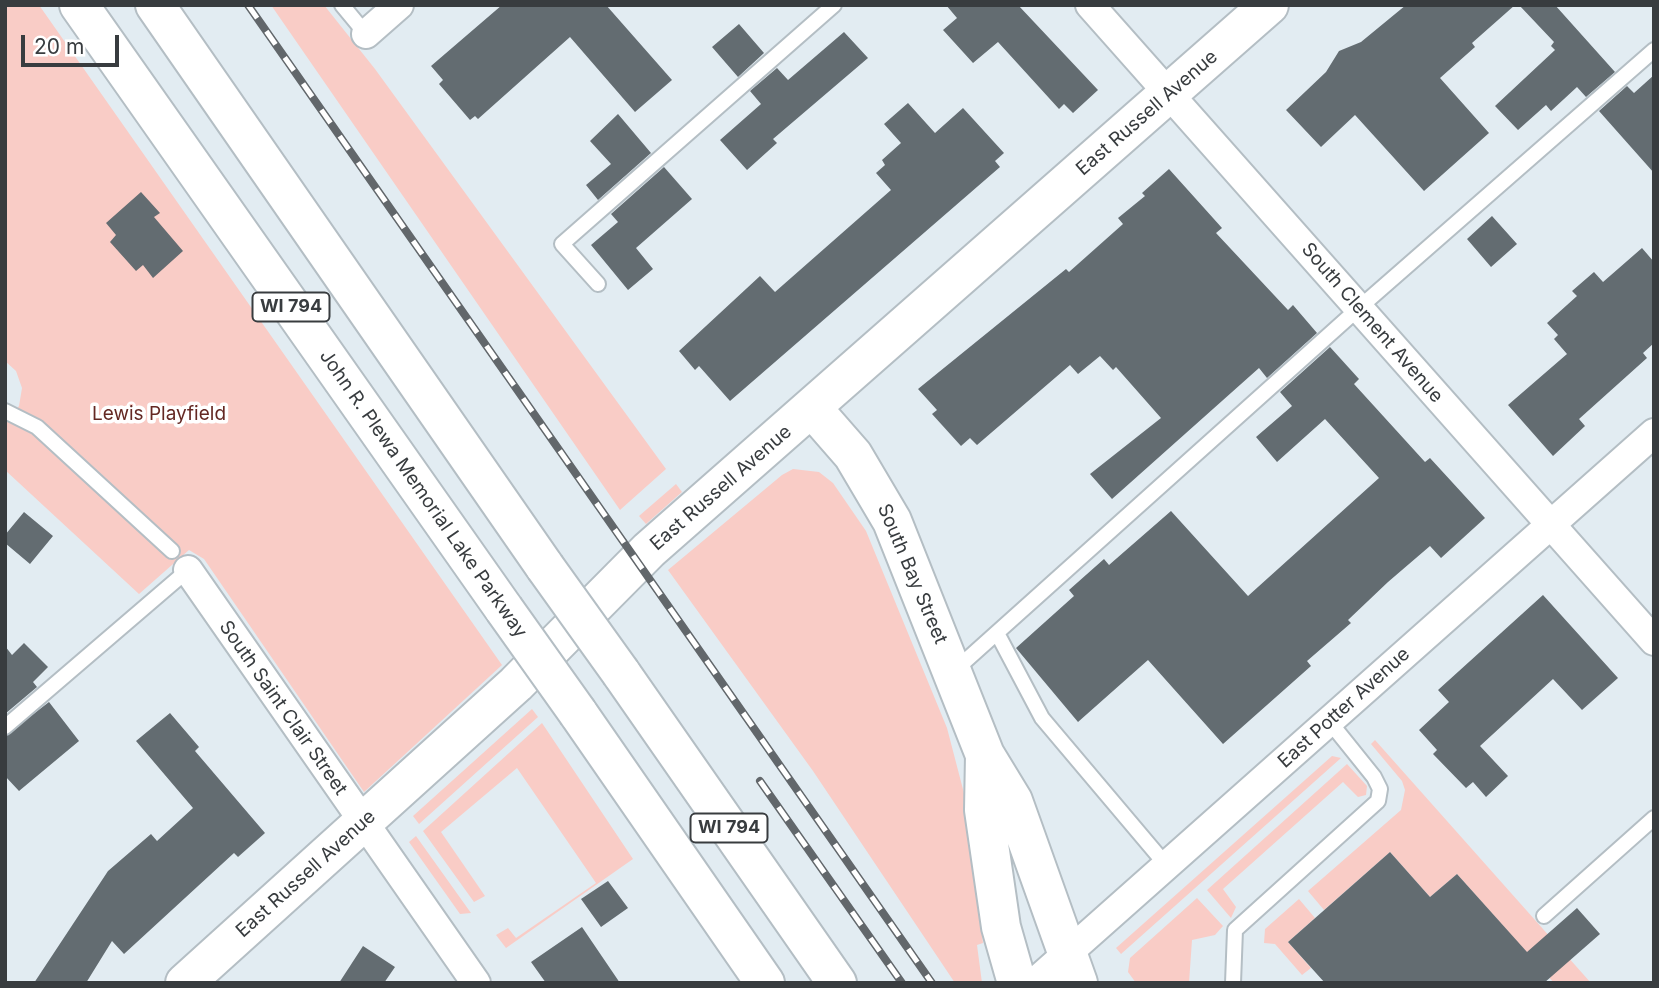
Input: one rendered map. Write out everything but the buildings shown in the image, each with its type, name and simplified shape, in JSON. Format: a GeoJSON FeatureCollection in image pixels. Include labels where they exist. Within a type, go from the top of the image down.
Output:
{"type":"FeatureCollection","features":[{"type":"Feature","properties":{"kind":"main road","name":"John R. Plewa Memorial Lake Parkway"},"geometry":{"type":"LineString","coordinates":[[79,5],[765,983]]}},
{"type":"Feature","properties":{"kind":"main road","name":"WI 794"},"geometry":{"type":"LineString","coordinates":[[155,5],[837,983]]}},
{"type":"Feature","properties":{"kind":"main road","name":"East Russell Avenue"},"geometry":{"type":"LineString","coordinates":[[185,983],[516,684],[649,550],[1269,5]]}},
{"type":"Feature","properties":{"kind":"main road","name":"South Bay Street"},"geometry":{"type":"LineString","coordinates":[[812,408],[873,484],[892,521],[985,755],[1013,801],[1072,968]]}},
{"type":"Feature","properties":{"kind":"main road","name":"South Bay Street"},"geometry":{"type":"LineString","coordinates":[[985,755],[984,810],[1001,927],[1017,983]]}},
{"type":"Feature","properties":{"kind":"street"},"geometry":{"type":"LineString","coordinates":[[366,34],[399,5]]}},
{"type":"Feature","properties":{"kind":"street","name":"South Clement Avenue"},"geometry":{"type":"LineString","coordinates":[[1090,5],[1654,641]]}},
{"type":"Feature","properties":{"kind":"street","name":"East Potter Avenue"},"geometry":{"type":"LineString","coordinates":[[1034,983],[1072,968],[1167,866],[1654,433]]}},
{"type":"Feature","properties":{"kind":"street","name":"South Saint Clair Street"},"geometry":{"type":"LineString","coordinates":[[180,561],[476,983]]}},
{"type":"Feature","properties":{"kind":"lane"},"geometry":{"type":"LineString","coordinates":[[342,5],[366,34]]}},
{"type":"Feature","properties":{"kind":"lane"},"geometry":{"type":"LineString","coordinates":[[598,284],[562,244],[834,5]]}},
{"type":"Feature","properties":{"kind":"lane"},"geometry":{"type":"LineString","coordinates":[[953,672],[1359,308],[1654,50]]}},
{"type":"Feature","properties":{"kind":"lane"},"geometry":{"type":"LineString","coordinates":[[5,411],[37,427],[180,561],[5,727]]}},
{"type":"Feature","properties":{"kind":"lane"},"geometry":{"type":"LineString","coordinates":[[997,633],[1042,718],[1167,866]]}},
{"type":"Feature","properties":{"kind":"lane"},"geometry":{"type":"LineString","coordinates":[[1233,983],[1235,930],[1378,801],[1380,789],[1374,777],[1329,721]]}},
{"type":"Feature","properties":{"kind":"lane"},"geometry":{"type":"LineString","coordinates":[[1544,916],[1654,818]]}},
{"type":"Feature","properties":{"kind":"green space","name":"Lewis Playfield"},"geometry":{"type":"Polygon","coordinates":[[[5,5],[39,5],[502,665],[364,792],[204,559],[189,550],[139,594],[5,470],[5,425],[19,406],[22,388],[16,371],[5,361],[5,5]]]}},
{"type":"Feature","properties":{"kind":"green space"},"geometry":{"type":"Polygon","coordinates":[[[271,5],[324,5],[375,69],[666,469],[620,510],[271,5]]]}},
{"type":"Feature","properties":{"kind":"green space"},"geometry":{"type":"Polygon","coordinates":[[[793,469],[819,472],[833,483],[866,531],[947,728],[965,797],[983,943],[977,945],[982,983],[955,983],[813,771],[668,570],[782,475],[793,469]]]}},
{"type":"Feature","properties":{"kind":"green space"},"geometry":{"type":"Polygon","coordinates":[[[676,484],[682,492],[646,524],[639,516],[676,484]]]}},
{"type":"Feature","properties":{"kind":"green space"},"geometry":{"type":"Polygon","coordinates":[[[532,709],[538,717],[419,824],[413,816],[532,709]]]}},
{"type":"Feature","properties":{"kind":"green space"},"geometry":{"type":"Polygon","coordinates":[[[542,723],[633,859],[506,948],[496,935],[508,928],[516,938],[596,883],[517,768],[441,832],[485,896],[474,902],[423,831],[542,723]]]}},
{"type":"Feature","properties":{"kind":"green space"},"geometry":{"type":"Polygon","coordinates":[[[1375,740],[1591,983],[1554,983],[1457,874],[1430,897],[1390,852],[1324,910],[1308,891],[1401,810],[1405,790],[1402,781],[1371,744],[1375,740]]]}},
{"type":"Feature","properties":{"kind":"green space"},"geometry":{"type":"Polygon","coordinates":[[[1332,756],[1341,758],[1121,954],[1116,948],[1332,756]]]}},
{"type":"Feature","properties":{"kind":"green space"},"geometry":{"type":"Polygon","coordinates":[[[1347,764],[1367,786],[1366,795],[1358,797],[1343,782],[1223,889],[1236,907],[1231,918],[1207,890],[1347,764]]]}},
{"type":"Feature","properties":{"kind":"green space"},"geometry":{"type":"Polygon","coordinates":[[[416,836],[471,913],[460,914],[409,842],[416,836]]]}},
{"type":"Feature","properties":{"kind":"green space"},"geometry":{"type":"Polygon","coordinates":[[[1197,898],[1223,926],[1215,935],[1192,940],[1189,983],[1136,983],[1128,972],[1130,958],[1197,898]]]}},
{"type":"Feature","properties":{"kind":"green space"},"geometry":{"type":"Polygon","coordinates":[[[1299,899],[1315,918],[1288,942],[1311,968],[1302,975],[1275,944],[1264,943],[1265,929],[1299,899]]]}},
{"type":"Feature","properties":{"kind":"railway"},"geometry":{"type":"LineString","coordinates":[[248,5],[932,983]]}},
{"type":"Feature","properties":{"kind":"railway"},"geometry":{"type":"LineString","coordinates":[[760,781],[902,983]]}}]}
